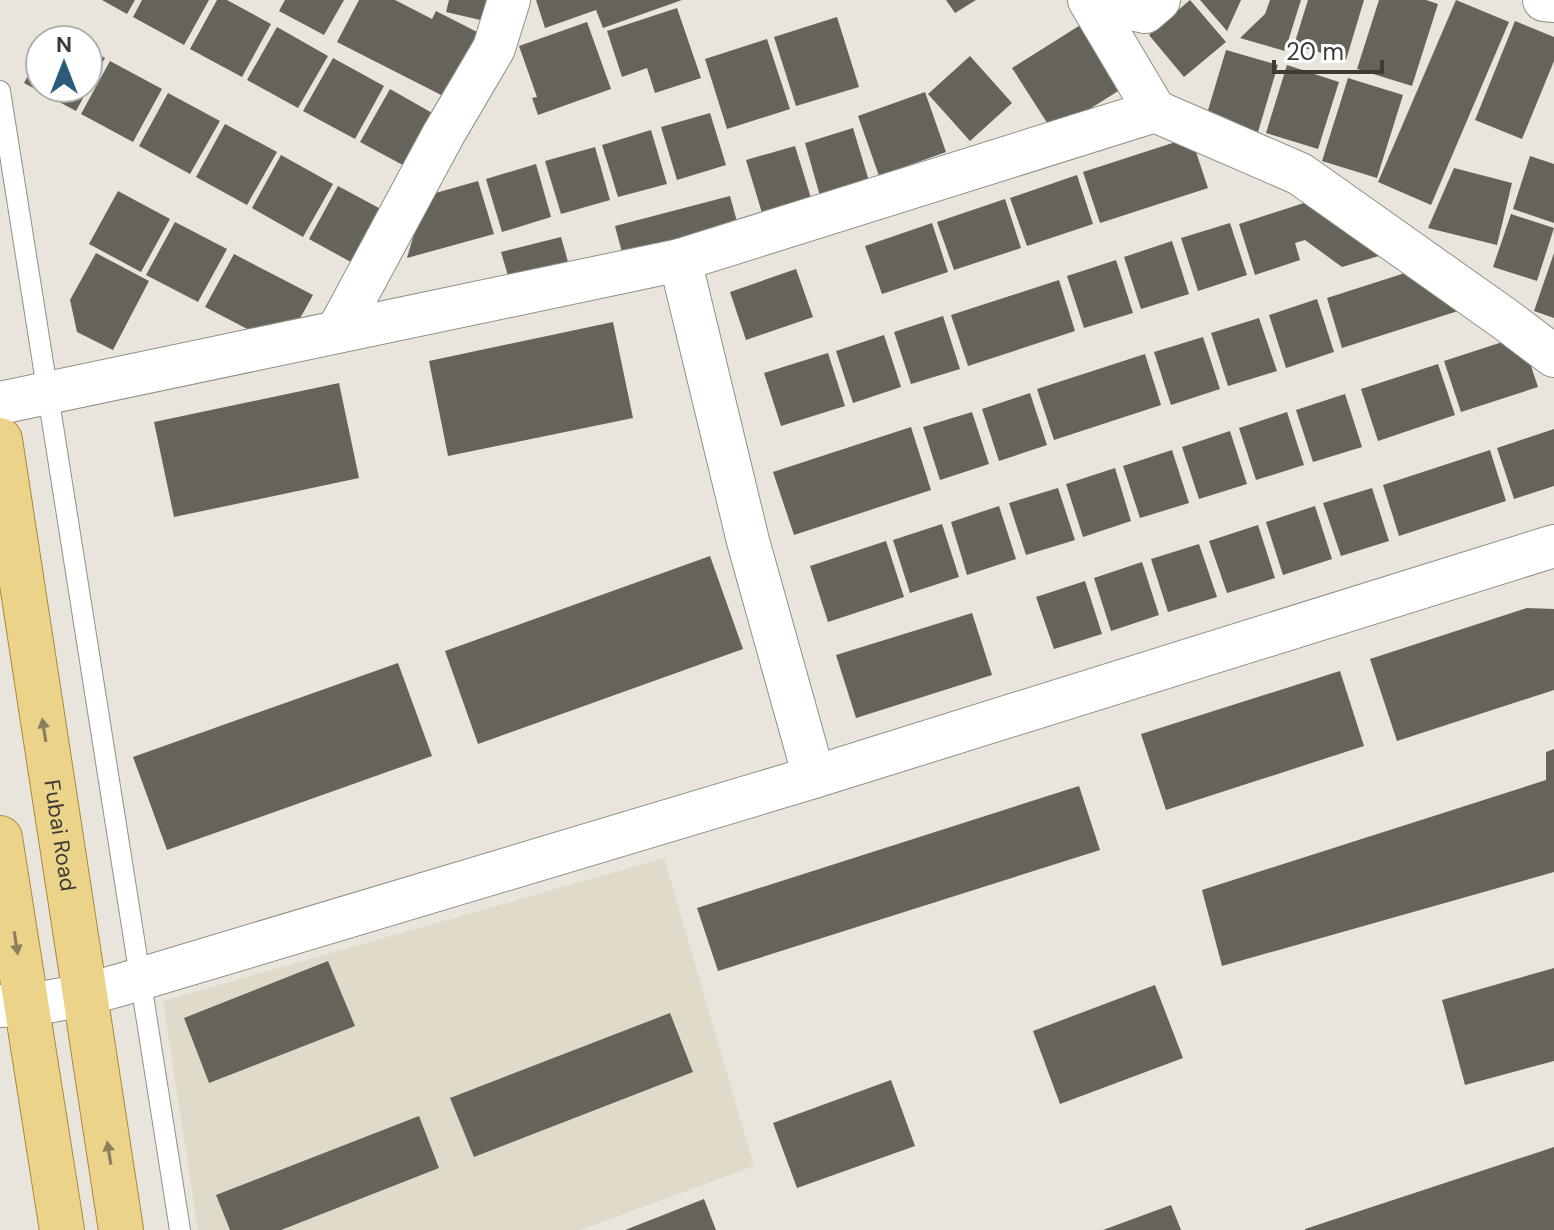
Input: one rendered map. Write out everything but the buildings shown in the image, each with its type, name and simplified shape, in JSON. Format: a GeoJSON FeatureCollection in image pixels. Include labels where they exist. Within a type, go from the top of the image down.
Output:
{"type":"FeatureCollection","features":[{"type":"Feature","properties":{"kind":"main road","name":"Fubai Road"},"geometry":{"type":"LineString","coordinates":[[0,440],[121,1230]]}},
{"type":"Feature","properties":{"kind":"main road"},"geometry":{"type":"LineString","coordinates":[[0,838],[13,1006],[62,1230]]}},
{"type":"Feature","properties":{"kind":"street"},"geometry":{"type":"LineString","coordinates":[[337,332],[443,135],[494,48],[509,0]]}},
{"type":"Feature","properties":{"kind":"street"},"geometry":{"type":"LineString","coordinates":[[1090,0],[1145,12],[1159,0]]}},
{"type":"Feature","properties":{"kind":"street"},"geometry":{"type":"LineString","coordinates":[[1090,0],[1155,111],[1300,174],[1554,356]]}},
{"type":"Feature","properties":{"kind":"street"},"geometry":{"type":"LineString","coordinates":[[1544,0],[1554,1]]}},
{"type":"Feature","properties":{"kind":"street"},"geometry":{"type":"LineString","coordinates":[[0,403],[680,260],[1155,111]]}},
{"type":"Feature","properties":{"kind":"street"},"geometry":{"type":"LineString","coordinates":[[680,260],[748,541],[814,777]]}},
{"type":"Feature","properties":{"kind":"street"},"geometry":{"type":"LineString","coordinates":[[13,1006],[85,995],[140,979],[814,777],[1554,546]]}},
{"type":"Feature","properties":{"kind":"lane"},"geometry":{"type":"LineString","coordinates":[[0,91],[180,1230]]}},
{"type":"Feature","properties":{"kind":"shaded area"},"geometry":{"type":"Polygon","coordinates":[[[664,858],[754,1166],[580,1230],[198,1230],[163,1001],[664,858]]]}}]}
